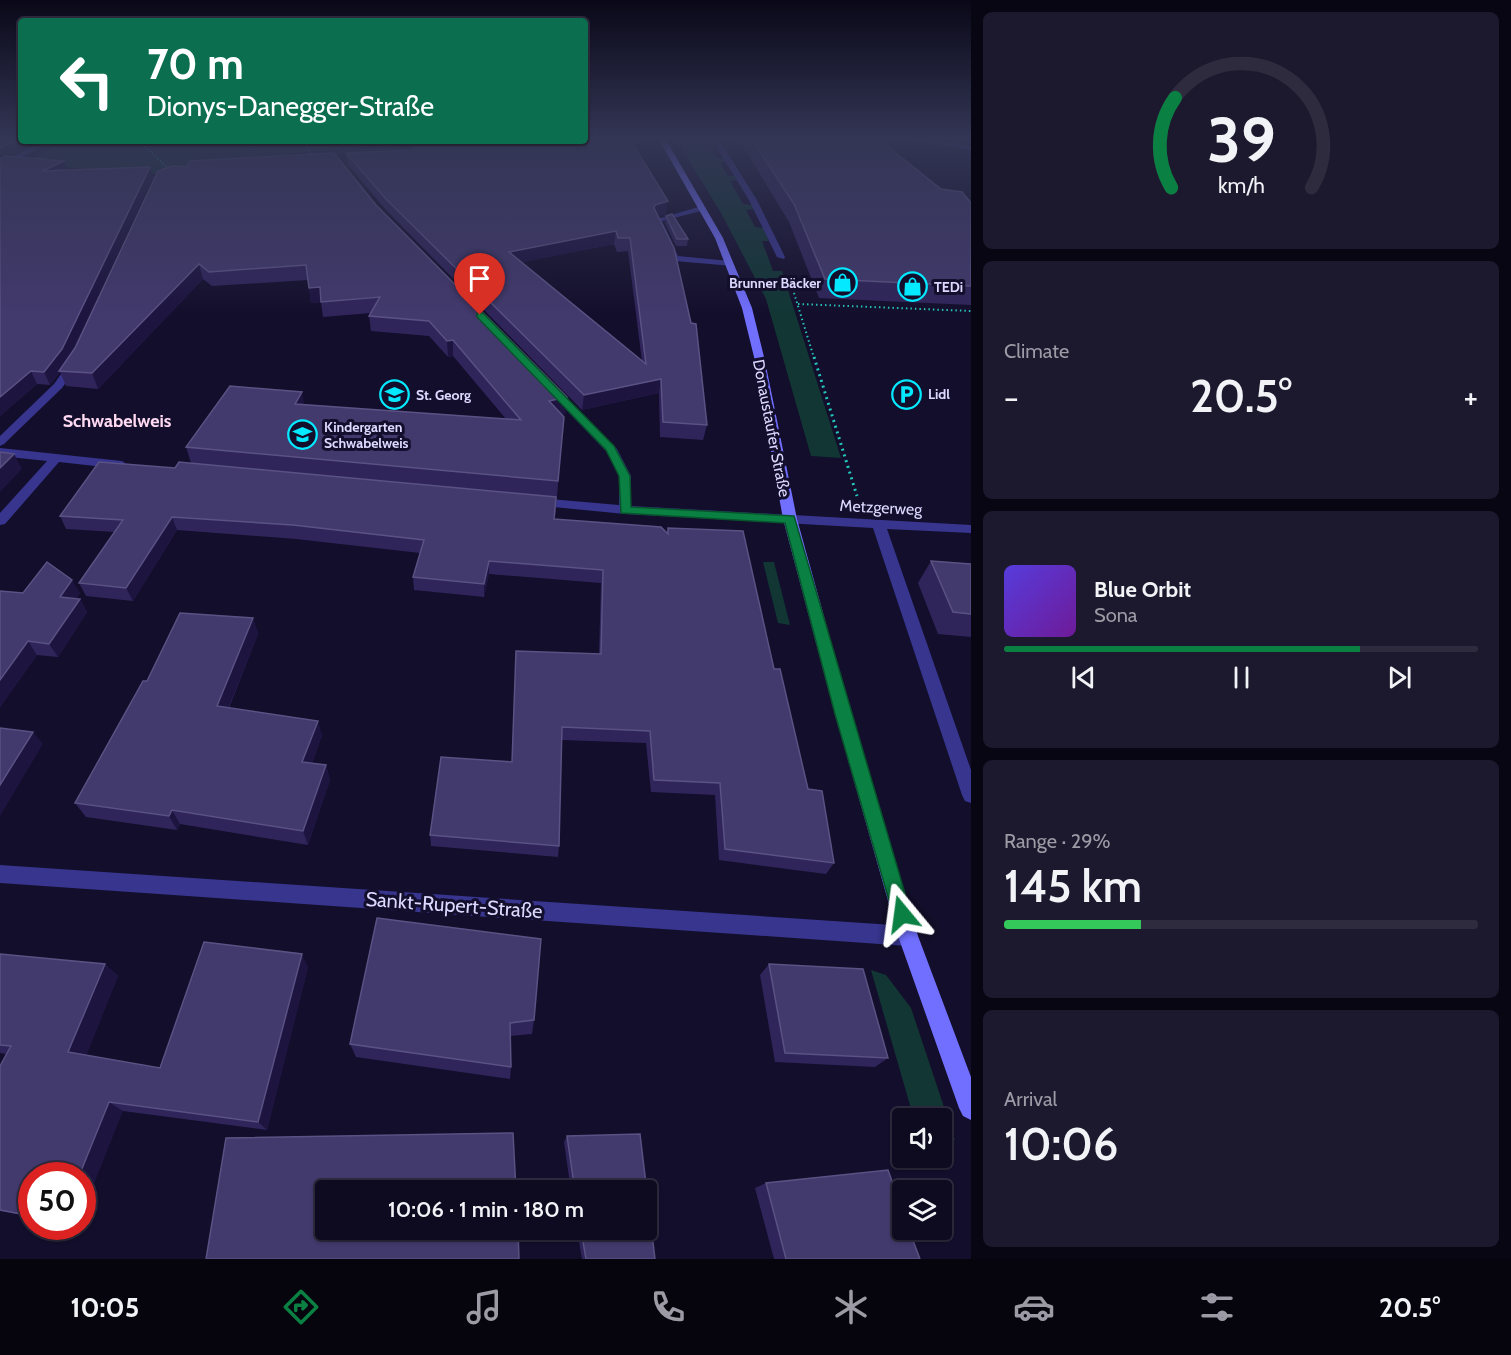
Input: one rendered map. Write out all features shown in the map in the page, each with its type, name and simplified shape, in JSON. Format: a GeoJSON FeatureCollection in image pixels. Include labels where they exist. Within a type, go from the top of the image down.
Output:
{"type":"FeatureCollection","features":[{"type":"Feature","properties":{"kind":"main road","name":"Donaustaufer Straße"},"geometry":{"type":"LineString","coordinates":[[695,197],[730,264],[747,308],[760,361],[790,519],[843,714],[908,936],[971,1108]]}},
{"type":"Feature","properties":{"kind":"street"},"geometry":{"type":"LineString","coordinates":[[751,197],[781,257]]}},
{"type":"Feature","properties":{"kind":"street"},"geometry":{"type":"LineString","coordinates":[[702,208],[658,220],[675,258],[730,264]]}},
{"type":"Feature","properties":{"kind":"street"},"geometry":{"type":"LineString","coordinates":[[0,442],[58,386],[79,352]]}},
{"type":"Feature","properties":{"kind":"street"},"geometry":{"type":"LineString","coordinates":[[545,382],[611,449],[625,476],[625,510]]}},
{"type":"Feature","properties":{"kind":"street"},"geometry":{"type":"LineString","coordinates":[[0,452],[139,466]]}},
{"type":"Feature","properties":{"kind":"street"},"geometry":{"type":"LineString","coordinates":[[0,521],[56,459]]}},
{"type":"Feature","properties":{"kind":"street","name":"Metzgerweg"},"geometry":{"type":"LineString","coordinates":[[530,502],[625,510],[971,529]]}},
{"type":"Feature","properties":{"kind":"street"},"geometry":{"type":"LineString","coordinates":[[872,522],[971,795]]}},
{"type":"Feature","properties":{"kind":"street","name":"Sankt-Rupert-Straße"},"geometry":{"type":"LineString","coordinates":[[0,874],[908,936]]}},
{"type":"Feature","properties":{"kind":"path"},"geometry":{"type":"LineString","coordinates":[[781,257],[872,522]]}},
{"type":"Feature","properties":{"kind":"path"},"geometry":{"type":"LineString","coordinates":[[798,304],[971,311]]}},
{"type":"Feature","properties":{"kind":"green space"},"geometry":{"type":"Polygon","coordinates":[[[711,197],[739,197],[743,204],[752,205],[755,209],[746,210],[755,227],[763,228],[769,241],[762,241],[773,271],[782,271],[841,458],[811,456],[766,299],[711,197]]]}},
{"type":"Feature","properties":{"kind":"green space"},"geometry":{"type":"Polygon","coordinates":[[[763,562],[774,562],[790,625],[778,623],[763,562]]]}},
{"type":"Feature","properties":{"kind":"green space"},"geometry":{"type":"Polygon","coordinates":[[[871,970],[886,975],[911,1008],[944,1108],[911,1108],[871,970]]]}},
{"type":"Feature","properties":{"kind":"building"},"geometry":{"type":"Polygon","coordinates":[[[0,197],[136,197],[62,349],[44,372],[31,371],[0,397],[0,197]]]}},
{"type":"Feature","properties":{"kind":"building"},"geometry":{"type":"Polygon","coordinates":[[[146,197],[369,197],[567,397],[549,401],[564,417],[558,481],[186,447],[230,386],[302,392],[295,404],[521,420],[453,340],[447,341],[429,321],[369,316],[380,297],[321,302],[320,287],[309,288],[306,265],[209,272],[199,264],[92,373],[59,371],[75,348],[146,197]]]}},
{"type":"Feature","properties":{"kind":"building"},"geometry":{"type":"Polygon","coordinates":[[[384,197],[665,197],[668,201],[655,205],[654,208],[674,248],[691,323],[696,324],[707,425],[663,422],[661,379],[584,395],[384,197]],[[616,231],[509,252],[646,364],[630,238],[618,238],[616,231]]]}},
{"type":"Feature","properties":{"kind":"building"},"geometry":{"type":"Polygon","coordinates":[[[789,197],[966,197],[971,203],[971,286],[825,279],[789,197]]]}},
{"type":"Feature","properties":{"kind":"building"},"geometry":{"type":"Polygon","coordinates":[[[672,214],[688,239],[677,239],[666,216],[672,214]]]}},
{"type":"Feature","properties":{"kind":"building"},"geometry":{"type":"Polygon","coordinates":[[[0,452],[14,454],[0,468],[0,452]]]}},
{"type":"Feature","properties":{"kind":"building"},"geometry":{"type":"Polygon","coordinates":[[[99,462],[175,468],[179,462],[556,497],[554,519],[661,527],[668,534],[668,528],[743,531],[774,669],[780,669],[808,789],[822,791],[834,863],[725,849],[720,783],[654,780],[650,731],[562,727],[559,846],[430,835],[441,757],[512,762],[516,651],[601,654],[603,570],[489,561],[484,584],[413,577],[424,540],[293,525],[172,517],[126,588],[79,583],[123,520],[60,516],[99,462]]]}},
{"type":"Feature","properties":{"kind":"building"},"geometry":{"type":"Polygon","coordinates":[[[931,561],[971,564],[971,614],[953,612],[931,561]]]}},
{"type":"Feature","properties":{"kind":"building"},"geometry":{"type":"Polygon","coordinates":[[[47,562],[72,580],[60,597],[80,599],[49,644],[28,641],[0,680],[0,591],[23,593],[47,562]]]}},
{"type":"Feature","properties":{"kind":"building"},"geometry":{"type":"Polygon","coordinates":[[[180,613],[253,618],[217,706],[318,721],[302,762],[326,765],[303,831],[172,810],[169,816],[75,803],[143,681],[147,681],[180,613]]]}},
{"type":"Feature","properties":{"kind":"building"},"geometry":{"type":"Polygon","coordinates":[[[0,728],[33,732],[0,785],[0,728]]]}},
{"type":"Feature","properties":{"kind":"building"},"geometry":{"type":"Polygon","coordinates":[[[377,918],[541,939],[534,1020],[510,1023],[511,1067],[350,1044],[377,918]]]}},
{"type":"Feature","properties":{"kind":"building"},"geometry":{"type":"Polygon","coordinates":[[[204,942],[302,954],[258,1122],[109,1102],[85,1162],[18,1162],[18,1213],[0,1210],[0,1066],[11,1046],[0,1045],[0,954],[105,964],[68,1052],[160,1068],[204,942]]]}},
{"type":"Feature","properties":{"kind":"building"},"geometry":{"type":"Polygon","coordinates":[[[769,964],[863,969],[888,1058],[785,1053],[769,964]]]}},
{"type":"Feature","properties":{"kind":"building"},"geometry":{"type":"Polygon","coordinates":[[[513,1133],[515,1180],[315,1180],[315,1240],[518,1240],[519,1259],[206,1259],[226,1138],[513,1133]]]}},
{"type":"Feature","properties":{"kind":"building"},"geometry":{"type":"Polygon","coordinates":[[[640,1134],[646,1180],[573,1180],[567,1136],[640,1134]]]}},
{"type":"Feature","properties":{"kind":"building"},"geometry":{"type":"Polygon","coordinates":[[[888,1170],[892,1181],[892,1240],[913,1240],[920,1259],[786,1259],[766,1183],[888,1170]]]}},
{"type":"Feature","properties":{"kind":"building"},"geometry":{"type":"Polygon","coordinates":[[[583,1240],[653,1240],[655,1259],[586,1259],[583,1240]]]}},
{"type":"Feature","properties":{"kind":"place","name":"Brunner Bäcker"},"geometry":{"type":"Point","coordinates":[842,283]}},
{"type":"Feature","properties":{"kind":"place","name":"TEDi"},"geometry":{"type":"Point","coordinates":[913,287]}},
{"type":"Feature","properties":{"kind":"place","name":"Lidl"},"geometry":{"type":"Point","coordinates":[907,394]}},
{"type":"Feature","properties":{"kind":"place","name":"St. Georg"},"geometry":{"type":"Point","coordinates":[395,395]}},
{"type":"Feature","properties":{"kind":"place","name":"Kindergarten Schwabelweis"},"geometry":{"type":"Point","coordinates":[303,435]}},
{"type":"Feature","properties":{"kind":"district","name":"Schwabelweis"},"geometry":{"type":"Point","coordinates":[117,421]}},
{"type":"Feature","properties":{"kind":"route"},"geometry":{"type":"LineString","coordinates":[[480,315],[611,449],[625,476],[625,510],[790,519],[843,714],[902,914]]}}]}
